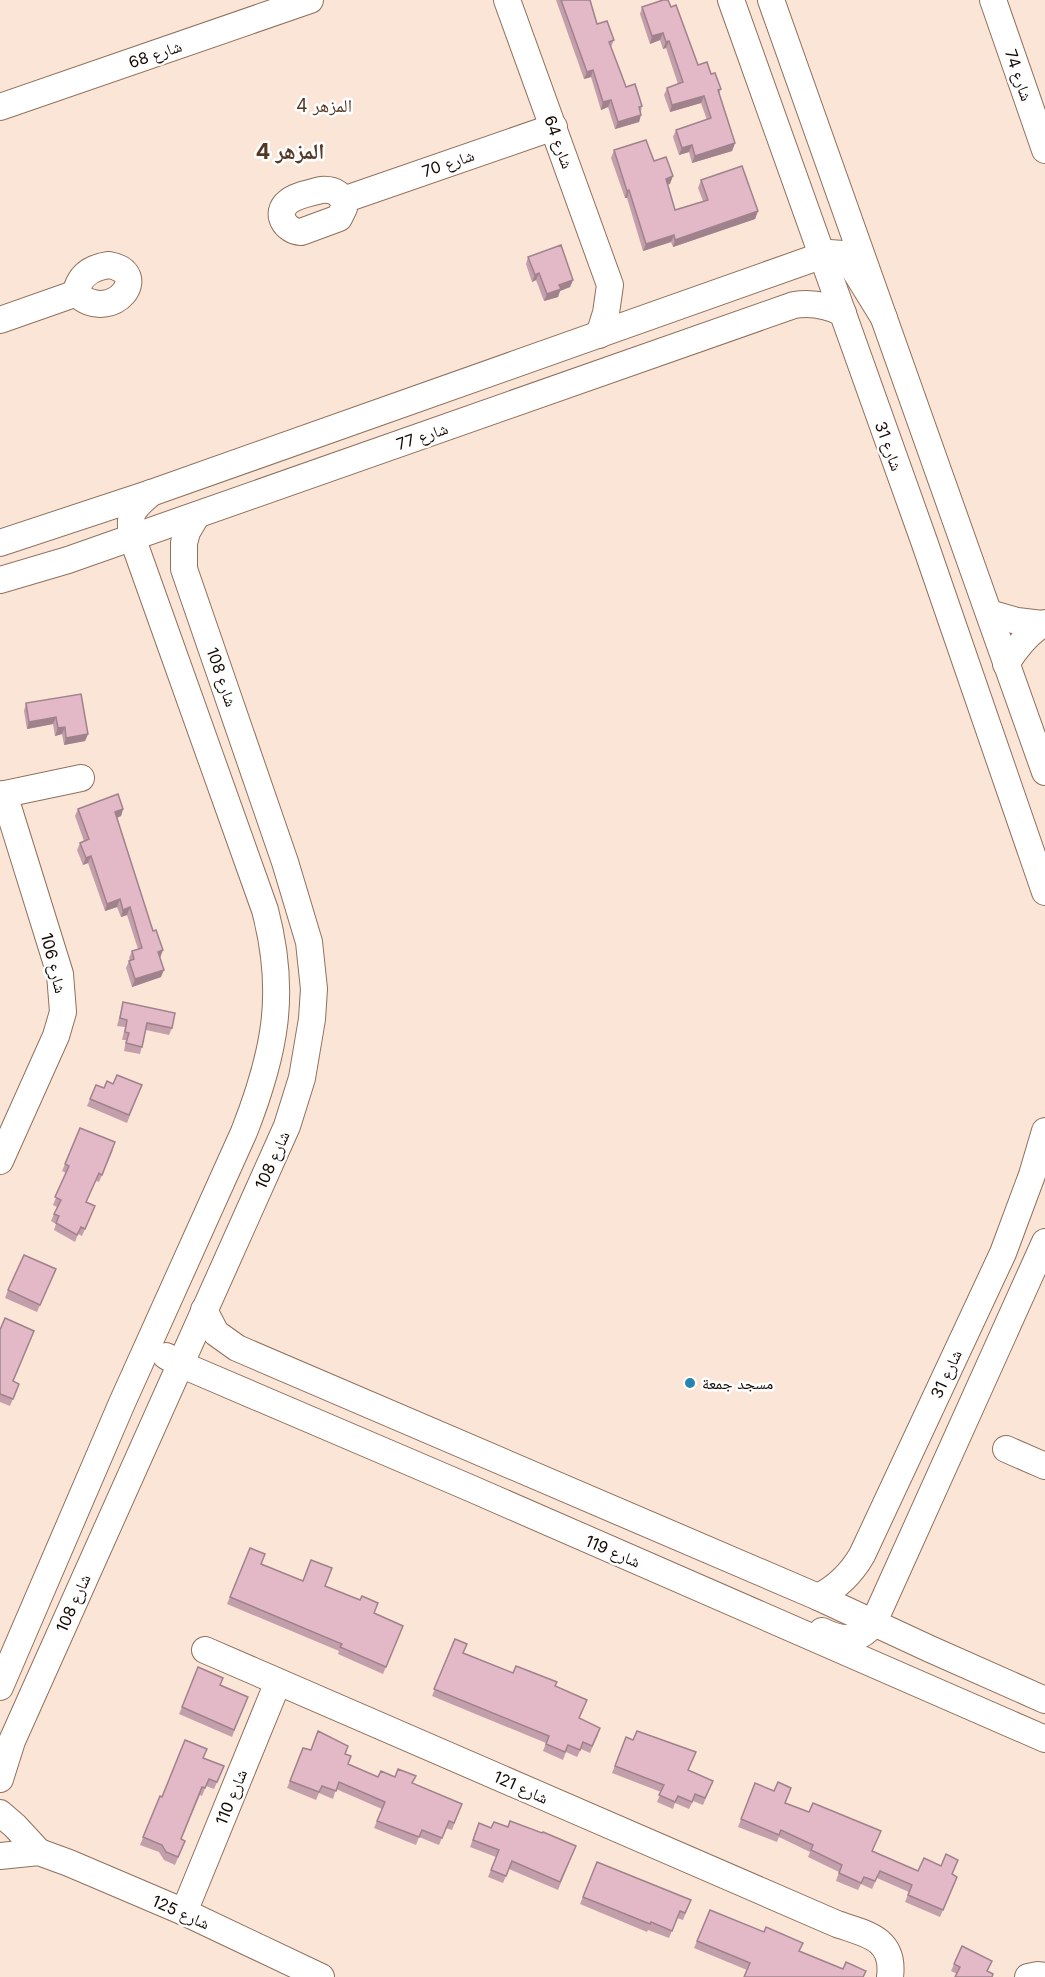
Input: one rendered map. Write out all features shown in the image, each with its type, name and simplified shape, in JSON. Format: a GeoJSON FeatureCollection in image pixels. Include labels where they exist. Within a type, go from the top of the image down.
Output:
{"type":"FeatureCollection","features":[{"type":"Feature","properties":{"kind":"street","name":"شارع 68"},"geometry":{"type":"LineString","coordinates":[[0,107],[310,0]]}},
{"type":"Feature","properties":{"kind":"street","name":"شارع 64"},"geometry":{"type":"LineString","coordinates":[[507,0],[610,285],[606,313],[599,335]]}},
{"type":"Feature","properties":{"kind":"street","name":"شارع 31"},"geometry":{"type":"LineString","coordinates":[[731,0],[1045,892]]}},
{"type":"Feature","properties":{"kind":"street"},"geometry":{"type":"LineString","coordinates":[[771,0],[1045,772]]}},
{"type":"Feature","properties":{"kind":"street","name":"شارع 74"},"geometry":{"type":"LineString","coordinates":[[993,0],[1045,150]]}},
{"type":"Feature","properties":{"kind":"street","name":"شارع 70"},"geometry":{"type":"LineString","coordinates":[[343,200],[554,127]]}},
{"type":"Feature","properties":{"kind":"street"},"geometry":{"type":"LineString","coordinates":[[0,543],[151,493],[822,255],[836,252],[847,258],[884,318]]}},
{"type":"Feature","properties":{"kind":"street"},"geometry":{"type":"LineString","coordinates":[[610,285],[630,302],[657,314]]}},
{"type":"Feature","properties":{"kind":"street"},"geometry":{"type":"LineString","coordinates":[[0,320],[77,293]]}},
{"type":"Feature","properties":{"kind":"street","name":"شارع 77"},"geometry":{"type":"LineString","coordinates":[[0,580],[31,572],[197,515],[794,305],[814,303],[825,305],[843,314]]}},
{"type":"Feature","properties":{"kind":"street"},"geometry":{"type":"LineString","coordinates":[[449,427],[496,399],[502,383],[498,371]]}},
{"type":"Feature","properties":{"kind":"street"},"geometry":{"type":"LineString","coordinates":[[132,537],[130,521],[132,511],[151,493]]}},
{"type":"Feature","properties":{"kind":"street","name":"شارع 108"},"geometry":{"type":"LineString","coordinates":[[0,1779],[12,1742],[287,1126],[302,1078],[312,1019],[314,989],[309,942],[299,902],[184,569],[184,543],[191,523],[197,515]]}},
{"type":"Feature","properties":{"kind":"street","name":"شارع 108"},"geometry":{"type":"LineString","coordinates":[[0,1687],[162,1314],[252,1114],[270,1054],[276,1019],[277,976],[271,931],[258,888],[132,537]]}},
{"type":"Feature","properties":{"kind":"street"},"geometry":{"type":"LineString","coordinates":[[988,613],[1017,621],[1044,624]]}},
{"type":"Feature","properties":{"kind":"street"},"geometry":{"type":"LineString","coordinates":[[1006,664],[1019,645],[1044,624]]}},
{"type":"Feature","properties":{"kind":"street"},"geometry":{"type":"LineString","coordinates":[[217,775],[223,765],[228,762],[239,763],[262,793]]}},
{"type":"Feature","properties":{"kind":"street"},"geometry":{"type":"LineString","coordinates":[[2,795],[81,778]]}},
{"type":"Feature","properties":{"kind":"street","name":"شارع 106"},"geometry":{"type":"LineString","coordinates":[[0,1161],[56,1036],[63,1012],[60,974],[2,795]]}},
{"type":"Feature","properties":{"kind":"street","name":"شارع 31"},"geometry":{"type":"LineString","coordinates":[[818,1597],[845,1578],[862,1555],[1003,1253],[1018,1217],[1045,1131]]}},
{"type":"Feature","properties":{"kind":"street"},"geometry":{"type":"LineString","coordinates":[[1004,1333],[989,1331],[984,1327],[982,1320],[986,1305],[1015,1241],[1018,1217]]}},
{"type":"Feature","properties":{"kind":"street"},"geometry":{"type":"LineString","coordinates":[[776,1621],[791,1620],[829,1635],[847,1638],[865,1634],[873,1624],[1045,1242]]}},
{"type":"Feature","properties":{"kind":"street"},"geometry":{"type":"LineString","coordinates":[[204,1310],[216,1333],[237,1348],[818,1597],[873,1624],[1045,1700]]}},
{"type":"Feature","properties":{"kind":"street"},"geometry":{"type":"LineString","coordinates":[[162,1314],[161,1348],[167,1357],[180,1364]]}},
{"type":"Feature","properties":{"kind":"street","name":"شارع 119"},"geometry":{"type":"LineString","coordinates":[[180,1364],[1045,1739]]}},
{"type":"Feature","properties":{"kind":"street"},"geometry":{"type":"LineString","coordinates":[[420,1468],[413,1458],[413,1450],[423,1444],[497,1461]]}},
{"type":"Feature","properties":{"kind":"street"},"geometry":{"type":"LineString","coordinates":[[1006,1449],[1045,1466]]}},
{"type":"Feature","properties":{"kind":"street","name":"شارع 121"},"geometry":{"type":"LineString","coordinates":[[205,1650],[878,1940],[887,1951],[891,1964],[890,1977]]}},
{"type":"Feature","properties":{"kind":"street","name":"شارع 110"},"geometry":{"type":"LineString","coordinates":[[184,1912],[279,1682]]}},
{"type":"Feature","properties":{"kind":"street","name":"شارع 125"},"geometry":{"type":"LineString","coordinates":[[0,1813],[39,1852],[184,1912],[321,1977]]}},
{"type":"Feature","properties":{"kind":"street","name":"شارع 125"},"geometry":{"type":"LineString","coordinates":[[0,1856],[39,1852]]}},
{"type":"Feature","properties":{"kind":"street","name":"شارع 121"},"geometry":{"type":"LineString","coordinates":[[837,1924],[872,1950],[878,1963],[878,1977]]}},
{"type":"Feature","properties":{"kind":"street"},"geometry":{"type":"LineString","coordinates":[[1028,1977],[1045,1976]]}},
{"type":"Feature","properties":{"kind":"building"},"geometry":{"type":"Polygon","coordinates":[[[561,0],[590,0],[597,24],[607,21],[614,40],[609,42],[626,87],[635,84],[642,106],[639,107],[641,115],[618,122],[611,100],[603,102],[593,70],[587,72],[561,0]]]}},
{"type":"Feature","properties":{"kind":"building"},"geometry":{"type":"Polygon","coordinates":[[[668,0],[671,7],[676,5],[698,65],[707,62],[711,74],[715,73],[735,143],[695,156],[692,145],[682,148],[676,130],[711,118],[704,96],[672,105],[667,88],[683,82],[669,41],[666,42],[663,33],[652,36],[642,7],[668,0]]]}},
{"type":"Feature","properties":{"kind":"building"},"geometry":{"type":"Polygon","coordinates":[[[646,140],[654,161],[666,157],[673,176],[666,179],[675,210],[708,200],[701,180],[742,166],[758,211],[675,240],[674,235],[646,244],[614,150],[646,140]]]}},
{"type":"Feature","properties":{"kind":"building"},"geometry":{"type":"Polygon","coordinates":[[[561,245],[573,280],[559,285],[561,289],[547,294],[539,273],[535,275],[528,257],[561,245]]]}},
{"type":"Feature","properties":{"kind":"building"},"geometry":{"type":"Polygon","coordinates":[[[81,694],[88,734],[66,738],[65,727],[58,728],[56,717],[29,722],[26,703],[81,694]]]}},
{"type":"Feature","properties":{"kind":"building"},"geometry":{"type":"Polygon","coordinates":[[[118,794],[123,809],[115,812],[153,931],[156,930],[163,950],[158,952],[164,970],[135,979],[129,961],[134,959],[132,951],[142,948],[130,907],[123,910],[120,899],[107,904],[91,856],[86,858],[80,843],[89,839],[78,809],[118,794]]]}},
{"type":"Feature","properties":{"kind":"building"},"geometry":{"type":"Polygon","coordinates":[[[123,1002],[175,1013],[172,1028],[147,1023],[142,1047],[126,1043],[129,1033],[125,1032],[127,1020],[120,1018],[123,1002]]]}},
{"type":"Feature","properties":{"kind":"building"},"geometry":{"type":"Polygon","coordinates":[[[117,1075],[142,1085],[129,1115],[90,1099],[96,1085],[104,1088],[107,1081],[113,1084],[117,1075]]]}},
{"type":"Feature","properties":{"kind":"building"},"geometry":{"type":"Polygon","coordinates":[[[80,1128],[115,1142],[102,1175],[99,1173],[86,1202],[95,1206],[85,1229],[81,1227],[77,1235],[56,1223],[59,1216],[54,1214],[61,1200],[55,1197],[69,1166],[65,1164],[80,1128]]]}},
{"type":"Feature","properties":{"kind":"building"},"geometry":{"type":"Polygon","coordinates":[[[24,1255],[56,1269],[40,1305],[8,1290],[24,1255]]]}},
{"type":"Feature","properties":{"kind":"building"},"geometry":{"type":"Polygon","coordinates":[[[5,1318],[34,1331],[13,1381],[19,1384],[13,1399],[0,1394],[0,1330],[5,1318]]]}},
{"type":"Feature","properties":{"kind":"building"},"geometry":{"type":"Polygon","coordinates":[[[250,1548],[265,1554],[261,1564],[303,1581],[311,1560],[332,1568],[325,1586],[360,1600],[362,1596],[378,1603],[374,1613],[403,1626],[386,1667],[340,1647],[342,1644],[230,1597],[250,1548]]]}},
{"type":"Feature","properties":{"kind":"building"},"geometry":{"type":"Polygon","coordinates":[[[455,1639],[467,1644],[463,1653],[513,1673],[516,1666],[557,1682],[555,1686],[587,1700],[579,1718],[600,1728],[592,1746],[583,1742],[580,1750],[568,1745],[565,1752],[546,1744],[549,1736],[434,1689],[455,1639]]]}},
{"type":"Feature","properties":{"kind":"building"},"geometry":{"type":"Polygon","coordinates":[[[198,1667],[223,1678],[220,1685],[248,1697],[234,1730],[182,1707],[198,1667]]]}},
{"type":"Feature","properties":{"kind":"building"},"geometry":{"type":"Polygon","coordinates":[[[318,1731],[348,1746],[345,1754],[351,1756],[348,1764],[378,1777],[381,1771],[395,1777],[398,1769],[416,1776],[412,1783],[462,1804],[454,1823],[449,1821],[442,1838],[422,1830],[419,1837],[377,1821],[385,1802],[339,1782],[336,1791],[322,1786],[319,1792],[290,1781],[303,1748],[311,1750],[318,1731]]]}},
{"type":"Feature","properties":{"kind":"building"},"geometry":{"type":"Polygon","coordinates":[[[637,1731],[696,1752],[688,1770],[713,1781],[705,1798],[695,1794],[692,1802],[678,1796],[675,1802],[659,1795],[664,1785],[615,1766],[626,1737],[633,1740],[637,1731]]]}},
{"type":"Feature","properties":{"kind":"building"},"geometry":{"type":"Polygon","coordinates":[[[185,1740],[207,1749],[203,1758],[224,1766],[217,1782],[209,1779],[205,1788],[202,1787],[181,1839],[185,1841],[178,1857],[166,1852],[162,1845],[143,1837],[185,1740]]]}},
{"type":"Feature","properties":{"kind":"building"},"geometry":{"type":"Polygon","coordinates":[[[778,1782],[791,1788],[785,1803],[809,1812],[813,1803],[881,1831],[872,1851],[918,1871],[924,1858],[941,1866],[946,1854],[958,1860],[952,1874],[957,1877],[943,1910],[908,1895],[912,1885],[880,1871],[875,1881],[864,1877],[861,1883],[839,1873],[842,1865],[811,1850],[813,1845],[781,1830],[779,1835],[741,1819],[755,1783],[774,1791],[778,1782]]]}},
{"type":"Feature","properties":{"kind":"building"},"geometry":{"type":"Polygon","coordinates":[[[510,1821],[576,1846],[560,1882],[512,1861],[506,1876],[491,1870],[499,1850],[473,1840],[479,1823],[491,1828],[494,1822],[508,1827],[510,1821]]]}},
{"type":"Feature","properties":{"kind":"building"},"geometry":{"type":"Polygon","coordinates":[[[597,1862],[691,1900],[685,1913],[680,1911],[672,1931],[583,1897],[597,1862]]]}},
{"type":"Feature","properties":{"kind":"building"},"geometry":{"type":"Polygon","coordinates":[[[710,1910],[764,1932],[766,1927],[803,1943],[799,1951],[843,1969],[846,1962],[866,1971],[863,1977],[744,1977],[750,1963],[697,1941],[710,1910]]]}},
{"type":"Feature","properties":{"kind":"building"},"geometry":{"type":"Polygon","coordinates":[[[962,1946],[992,1961],[987,1971],[993,1974],[992,1977],[955,1977],[960,1967],[954,1964],[962,1946]]]}},
{"type":"Feature","properties":{"kind":"place","name":"مسجد جمعة"},"geometry":{"type":"Point","coordinates":[690,1383]}},
{"type":"Feature","properties":{"kind":"district","name":"المزهر 4"},"geometry":{"type":"Point","coordinates":[324,106]}},
{"type":"Feature","properties":{"kind":"district","name":"المزهر 4"},"geometry":{"type":"Point","coordinates":[290,151]}}]}
